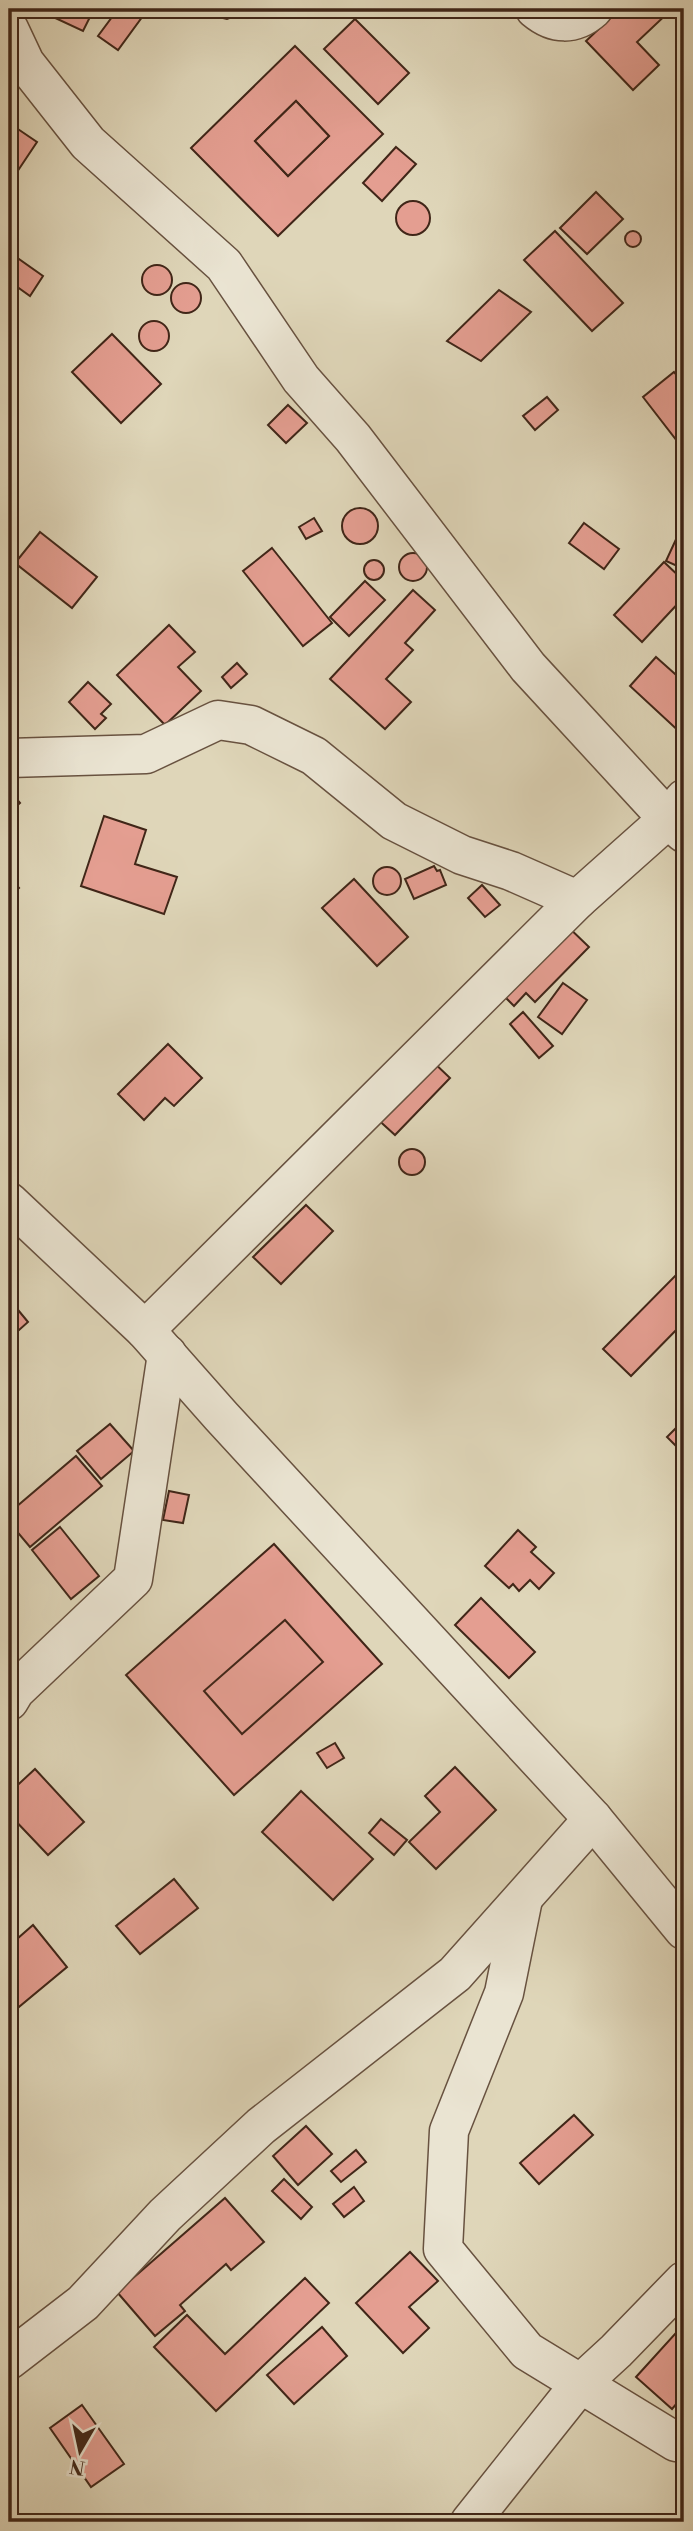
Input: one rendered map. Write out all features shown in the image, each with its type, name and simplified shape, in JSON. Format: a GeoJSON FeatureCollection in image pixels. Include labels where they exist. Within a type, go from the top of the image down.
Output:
{"type":"FeatureCollection","features":[{"type":"Feature","properties":{"kind":"street"},"geometry":{"type":"LineString","coordinates":[[535,9],[547,19],[569,23],[593,9]]}},
{"type":"Feature","properties":{"kind":"street"},"geometry":{"type":"LineString","coordinates":[[9,29],[25,63],[88,144],[224,265],[301,379],[353,438],[528,667],[679,817],[577,900],[156,1342],[133,1579],[15,1691],[9,1701]]}},
{"type":"Feature","properties":{"kind":"street"},"geometry":{"type":"LineString","coordinates":[[9,758],[146,754],[218,720],[251,725],[314,756],[394,821],[462,855],[511,871],[577,900]]}},
{"type":"Feature","properties":{"kind":"street"},"geometry":{"type":"LineString","coordinates":[[9,1202],[156,1342],[593,1819],[684,1930]]}},
{"type":"Feature","properties":{"kind":"street"},"geometry":{"type":"LineString","coordinates":[[9,2360],[83,2303],[165,2215],[261,2126],[455,1974],[593,1819]]}},
{"type":"Feature","properties":{"kind":"street"},"geometry":{"type":"LineString","coordinates":[[524,1896],[504,1993],[449,2130],[443,2249],[527,2351],[676,2442]]}},
{"type":"Feature","properties":{"kind":"street"},"geometry":{"type":"LineString","coordinates":[[470,2522],[580,2384],[617,2351],[684,2281]]}},
{"type":"Feature","properties":{"kind":"building"},"geometry":{"type":"Polygon","coordinates":[[[36,9],[94,9],[83,31],[36,9]]]}},
{"type":"Feature","properties":{"kind":"building"},"geometry":{"type":"Polygon","coordinates":[[[118,9],[148,9],[118,50],[98,36],[118,9]]]}},
{"type":"Feature","properties":{"kind":"building"},"geometry":{"type":"Polygon","coordinates":[[[212,9],[240,9],[235,16],[227,19],[219,17],[212,9]]]}},
{"type":"Feature","properties":{"kind":"building"},"geometry":{"type":"Polygon","coordinates":[[[620,9],[672,9],[637,42],[659,65],[633,90],[586,41],[620,9]]]}},
{"type":"Feature","properties":{"kind":"building"},"geometry":{"type":"Polygon","coordinates":[[[355,19],[409,73],[378,104],[324,49],[355,19]]]}},
{"type":"Feature","properties":{"kind":"building"},"geometry":{"type":"Polygon","coordinates":[[[295,46],[383,134],[278,236],[191,148],[295,46]],[[296,101],[255,141],[288,176],[329,136],[296,101]]]}},
{"type":"Feature","properties":{"kind":"building"},"geometry":{"type":"Polygon","coordinates":[[[296,101],[329,136],[288,176],[255,141],[296,101]]]}},
{"type":"Feature","properties":{"kind":"building"},"geometry":{"type":"Polygon","coordinates":[[[9,123],[37,142],[9,184],[9,123]]]}},
{"type":"Feature","properties":{"kind":"building"},"geometry":{"type":"Polygon","coordinates":[[[396,147],[416,164],[382,201],[363,183],[396,147]]]}},
{"type":"Feature","properties":{"kind":"building"},"geometry":{"type":"Polygon","coordinates":[[[596,192],[623,219],[587,254],[560,228],[596,192]]]}},
{"type":"Feature","properties":{"kind":"building"},"geometry":{"type":"Polygon","coordinates":[[[413,201],[425,206],[430,218],[425,230],[413,235],[401,230],[396,218],[401,206],[413,201]]]}},
{"type":"Feature","properties":{"kind":"building"},"geometry":{"type":"Polygon","coordinates":[[[555,231],[623,303],[592,331],[524,260],[555,231]]]}},
{"type":"Feature","properties":{"kind":"building"},"geometry":{"type":"Polygon","coordinates":[[[633,231],[641,239],[633,247],[625,239],[633,231]]]}},
{"type":"Feature","properties":{"kind":"building"},"geometry":{"type":"Polygon","coordinates":[[[9,252],[43,276],[30,296],[9,281],[9,252]]]}},
{"type":"Feature","properties":{"kind":"building"},"geometry":{"type":"Polygon","coordinates":[[[157,265],[168,269],[172,280],[168,291],[157,295],[146,291],[142,280],[146,269],[157,265]]]}},
{"type":"Feature","properties":{"kind":"building"},"geometry":{"type":"Polygon","coordinates":[[[186,283],[192,284],[200,292],[200,304],[192,312],[186,313],[180,312],[172,304],[171,298],[172,292],[180,284],[186,283]]]}},
{"type":"Feature","properties":{"kind":"building"},"geometry":{"type":"Polygon","coordinates":[[[499,290],[531,312],[481,361],[447,341],[499,290]]]}},
{"type":"Feature","properties":{"kind":"building"},"geometry":{"type":"Polygon","coordinates":[[[154,321],[160,322],[168,330],[168,342],[160,350],[154,351],[148,350],[140,342],[139,336],[140,330],[148,322],[154,321]]]}},
{"type":"Feature","properties":{"kind":"building"},"geometry":{"type":"Polygon","coordinates":[[[112,334],[161,384],[121,423],[72,372],[112,334]]]}},
{"type":"Feature","properties":{"kind":"building"},"geometry":{"type":"Polygon","coordinates":[[[674,372],[684,385],[684,450],[643,397],[674,372]]]}},
{"type":"Feature","properties":{"kind":"building"},"geometry":{"type":"Polygon","coordinates":[[[547,397],[558,410],[535,430],[523,416],[547,397]]]}},
{"type":"Feature","properties":{"kind":"building"},"geometry":{"type":"Polygon","coordinates":[[[288,405],[307,423],[286,443],[268,425],[288,405]]]}},
{"type":"Feature","properties":{"kind":"building"},"geometry":{"type":"Polygon","coordinates":[[[360,508],[373,513],[378,526],[373,539],[360,544],[347,539],[342,526],[347,513],[360,508]]]}},
{"type":"Feature","properties":{"kind":"building"},"geometry":{"type":"Polygon","coordinates":[[[314,518],[322,531],[306,539],[299,527],[314,518]]]}},
{"type":"Feature","properties":{"kind":"building"},"geometry":{"type":"Polygon","coordinates":[[[684,522],[684,569],[666,561],[684,522]]]}},
{"type":"Feature","properties":{"kind":"building"},"geometry":{"type":"Polygon","coordinates":[[[584,523],[619,549],[604,569],[569,543],[584,523]]]}},
{"type":"Feature","properties":{"kind":"building"},"geometry":{"type":"Polygon","coordinates":[[[40,532],[97,577],[72,608],[15,563],[40,532]]]}},
{"type":"Feature","properties":{"kind":"building"},"geometry":{"type":"Polygon","coordinates":[[[272,548],[332,623],[303,646],[243,571],[272,548]]]}},
{"type":"Feature","properties":{"kind":"building"},"geometry":{"type":"Polygon","coordinates":[[[413,553],[423,557],[427,567],[423,577],[413,581],[403,577],[399,567],[403,557],[413,553]]]}},
{"type":"Feature","properties":{"kind":"building"},"geometry":{"type":"Polygon","coordinates":[[[374,560],[381,563],[384,570],[381,577],[374,580],[367,577],[364,570],[367,563],[374,560]]]}},
{"type":"Feature","properties":{"kind":"building"},"geometry":{"type":"Polygon","coordinates":[[[664,562],[684,581],[684,597],[642,642],[614,615],[664,562]]]}},
{"type":"Feature","properties":{"kind":"building"},"geometry":{"type":"Polygon","coordinates":[[[365,581],[385,600],[349,636],[330,617],[365,581]]]}},
{"type":"Feature","properties":{"kind":"building"},"geometry":{"type":"Polygon","coordinates":[[[413,590],[435,610],[405,643],[413,650],[386,679],[411,702],[385,729],[330,679],[413,590]]]}},
{"type":"Feature","properties":{"kind":"building"},"geometry":{"type":"Polygon","coordinates":[[[169,625],[195,652],[178,667],[201,691],[165,725],[117,675],[169,625]]]}},
{"type":"Feature","properties":{"kind":"building"},"geometry":{"type":"Polygon","coordinates":[[[656,657],[684,682],[684,736],[630,686],[656,657]]]}},
{"type":"Feature","properties":{"kind":"building"},"geometry":{"type":"Polygon","coordinates":[[[237,663],[247,674],[231,688],[222,677],[237,663]]]}},
{"type":"Feature","properties":{"kind":"building"},"geometry":{"type":"Polygon","coordinates":[[[88,682],[111,704],[101,714],[106,718],[95,729],[69,702],[88,682]]]}},
{"type":"Feature","properties":{"kind":"building"},"geometry":{"type":"Polygon","coordinates":[[[9,790],[20,803],[9,813],[9,790]]]}},
{"type":"Feature","properties":{"kind":"building"},"geometry":{"type":"Polygon","coordinates":[[[104,816],[146,830],[135,864],[177,877],[164,914],[81,886],[104,816]]]}},
{"type":"Feature","properties":{"kind":"building"},"geometry":{"type":"Polygon","coordinates":[[[434,866],[437,871],[440,870],[446,885],[414,899],[405,879],[434,866]]]}},
{"type":"Feature","properties":{"kind":"building"},"geometry":{"type":"Polygon","coordinates":[[[387,867],[397,871],[401,881],[397,891],[387,895],[377,891],[373,881],[377,871],[387,867]]]}},
{"type":"Feature","properties":{"kind":"building"},"geometry":{"type":"Polygon","coordinates":[[[9,877],[19,888],[9,897],[9,877]]]}},
{"type":"Feature","properties":{"kind":"building"},"geometry":{"type":"Polygon","coordinates":[[[354,879],[408,937],[377,966],[322,908],[354,879]]]}},
{"type":"Feature","properties":{"kind":"building"},"geometry":{"type":"Polygon","coordinates":[[[482,885],[500,905],[485,917],[468,898],[482,885]]]}},
{"type":"Feature","properties":{"kind":"building"},"geometry":{"type":"Polygon","coordinates":[[[562,921],[589,947],[535,1002],[526,993],[514,1006],[496,988],[562,921]]]}},
{"type":"Feature","properties":{"kind":"building"},"geometry":{"type":"Polygon","coordinates":[[[563,983],[587,1000],[562,1034],[538,1017],[563,983]]]}},
{"type":"Feature","properties":{"kind":"building"},"geometry":{"type":"Polygon","coordinates":[[[523,1012],[553,1046],[539,1058],[510,1024],[523,1012]]]}},
{"type":"Feature","properties":{"kind":"building"},"geometry":{"type":"Polygon","coordinates":[[[168,1044],[202,1078],[174,1106],[165,1098],[144,1120],[118,1094],[168,1044]]]}},
{"type":"Feature","properties":{"kind":"building"},"geometry":{"type":"Polygon","coordinates":[[[429,1058],[450,1078],[395,1135],[374,1116],[429,1058]]]}},
{"type":"Feature","properties":{"kind":"building"},"geometry":{"type":"Polygon","coordinates":[[[412,1149],[421,1153],[425,1162],[421,1171],[412,1175],[403,1171],[399,1162],[403,1153],[412,1149]]]}},
{"type":"Feature","properties":{"kind":"building"},"geometry":{"type":"Polygon","coordinates":[[[306,1205],[333,1231],[281,1284],[253,1257],[306,1205]]]}},
{"type":"Feature","properties":{"kind":"building"},"geometry":{"type":"Polygon","coordinates":[[[684,1267],[684,1322],[631,1376],[603,1349],[684,1267]]]}},
{"type":"Feature","properties":{"kind":"building"},"geometry":{"type":"Polygon","coordinates":[[[9,1299],[28,1322],[9,1339],[9,1299]]]}},
{"type":"Feature","properties":{"kind":"building"},"geometry":{"type":"Polygon","coordinates":[[[684,1420],[684,1454],[667,1437],[684,1420]]]}},
{"type":"Feature","properties":{"kind":"building"},"geometry":{"type":"Polygon","coordinates":[[[110,1424],[134,1451],[101,1479],[77,1451],[110,1424]]]}},
{"type":"Feature","properties":{"kind":"building"},"geometry":{"type":"Polygon","coordinates":[[[76,1456],[102,1486],[30,1547],[9,1522],[9,1513],[76,1456]]]}},
{"type":"Feature","properties":{"kind":"building"},"geometry":{"type":"Polygon","coordinates":[[[169,1491],[189,1495],[183,1523],[163,1520],[169,1491]]]}},
{"type":"Feature","properties":{"kind":"building"},"geometry":{"type":"Polygon","coordinates":[[[60,1527],[99,1576],[71,1599],[32,1550],[60,1527]]]}},
{"type":"Feature","properties":{"kind":"building"},"geometry":{"type":"Polygon","coordinates":[[[518,1530],[536,1547],[531,1552],[554,1573],[539,1589],[530,1580],[519,1591],[513,1584],[509,1588],[485,1566],[518,1530]]]}},
{"type":"Feature","properties":{"kind":"building"},"geometry":{"type":"Polygon","coordinates":[[[274,1544],[382,1664],[234,1795],[126,1675],[274,1544]]]}},
{"type":"Feature","properties":{"kind":"building"},"geometry":{"type":"Polygon","coordinates":[[[481,1598],[535,1652],[509,1678],[455,1625],[481,1598]]]}},
{"type":"Feature","properties":{"kind":"building"},"geometry":{"type":"Polygon","coordinates":[[[285,1620],[323,1662],[242,1734],[204,1691],[285,1620]]]}},
{"type":"Feature","properties":{"kind":"building"},"geometry":{"type":"Polygon","coordinates":[[[335,1743],[344,1758],[327,1768],[317,1753],[335,1743]]]}},
{"type":"Feature","properties":{"kind":"building"},"geometry":{"type":"Polygon","coordinates":[[[455,1767],[496,1810],[436,1869],[409,1842],[440,1812],[425,1796],[455,1767]]]}},
{"type":"Feature","properties":{"kind":"building"},"geometry":{"type":"Polygon","coordinates":[[[35,1769],[84,1822],[48,1855],[9,1814],[9,1793],[35,1769]]]}},
{"type":"Feature","properties":{"kind":"building"},"geometry":{"type":"Polygon","coordinates":[[[301,1791],[373,1859],[333,1900],[262,1832],[301,1791]]]}},
{"type":"Feature","properties":{"kind":"building"},"geometry":{"type":"Polygon","coordinates":[[[381,1819],[407,1840],[394,1855],[369,1833],[381,1819]]]}},
{"type":"Feature","properties":{"kind":"building"},"geometry":{"type":"Polygon","coordinates":[[[174,1879],[198,1908],[140,1954],[116,1926],[174,1879]]]}},
{"type":"Feature","properties":{"kind":"building"},"geometry":{"type":"Polygon","coordinates":[[[33,1925],[67,1967],[14,2011],[9,2005],[9,1946],[33,1925]]]}},
{"type":"Feature","properties":{"kind":"building"},"geometry":{"type":"Polygon","coordinates":[[[574,2115],[593,2135],[539,2184],[520,2163],[574,2115]]]}},
{"type":"Feature","properties":{"kind":"building"},"geometry":{"type":"Polygon","coordinates":[[[306,2126],[332,2154],[298,2185],[273,2156],[306,2126]]]}},
{"type":"Feature","properties":{"kind":"building"},"geometry":{"type":"Polygon","coordinates":[[[356,2150],[366,2162],[341,2182],[331,2171],[356,2150]]]}},
{"type":"Feature","properties":{"kind":"building"},"geometry":{"type":"Polygon","coordinates":[[[284,2179],[312,2207],[301,2219],[272,2191],[284,2179]]]}},
{"type":"Feature","properties":{"kind":"building"},"geometry":{"type":"Polygon","coordinates":[[[354,2187],[364,2201],[344,2217],[333,2204],[354,2187]]]}},
{"type":"Feature","properties":{"kind":"building"},"geometry":{"type":"Polygon","coordinates":[[[225,2198],[264,2242],[231,2270],[226,2264],[180,2305],[185,2311],[155,2336],[117,2292],[225,2198]]]}},
{"type":"Feature","properties":{"kind":"building"},"geometry":{"type":"Polygon","coordinates":[[[410,2252],[438,2281],[409,2307],[429,2328],[403,2353],[356,2303],[410,2252]]]}},
{"type":"Feature","properties":{"kind":"building"},"geometry":{"type":"Polygon","coordinates":[[[305,2278],[329,2303],[216,2411],[154,2347],[187,2315],[225,2354],[305,2278]]]}},
{"type":"Feature","properties":{"kind":"building"},"geometry":{"type":"Polygon","coordinates":[[[684,2324],[684,2395],[672,2409],[636,2377],[684,2324]]]}},
{"type":"Feature","properties":{"kind":"building"},"geometry":{"type":"Polygon","coordinates":[[[322,2327],[347,2356],[294,2404],[267,2375],[322,2327]]]}},
{"type":"Feature","properties":{"kind":"building"},"geometry":{"type":"Polygon","coordinates":[[[82,2405],[124,2464],[91,2487],[50,2428],[82,2405]]]}}]}
